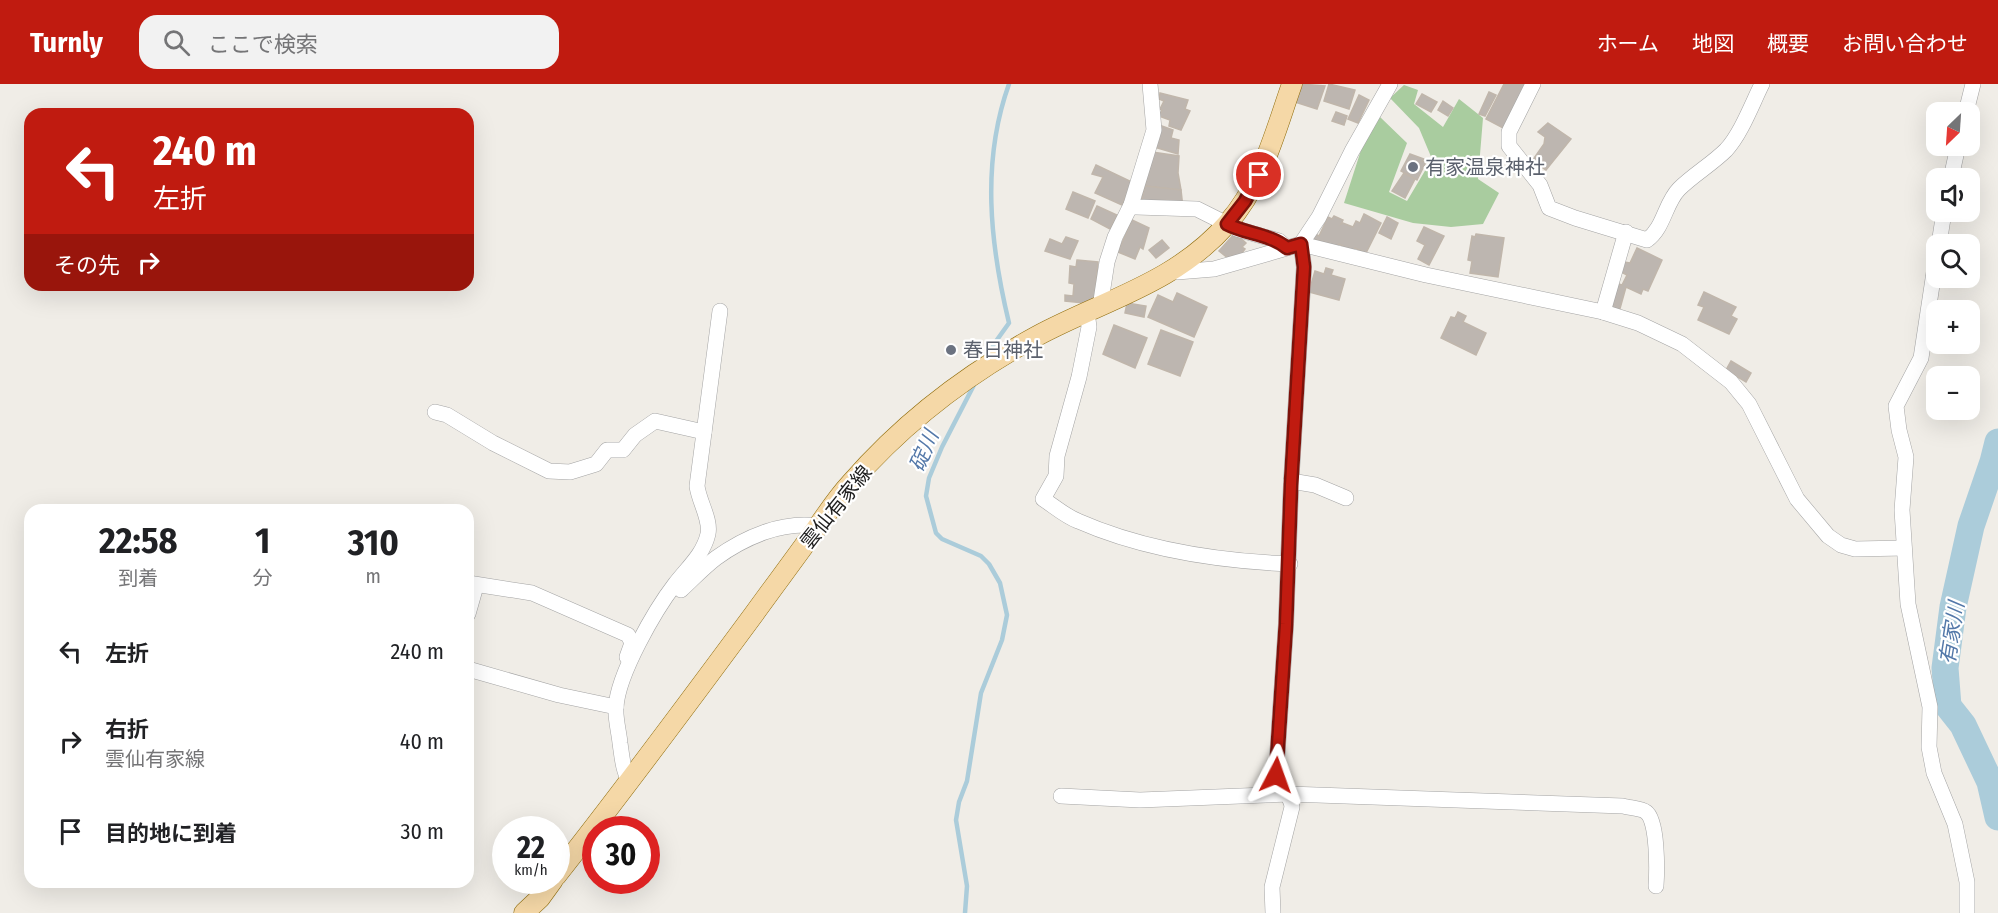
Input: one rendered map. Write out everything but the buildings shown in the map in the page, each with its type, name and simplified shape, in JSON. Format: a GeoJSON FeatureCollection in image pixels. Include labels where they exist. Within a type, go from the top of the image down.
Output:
{"type":"FeatureCollection","features":[{"type":"Feature","properties":{"kind":"main road","name":"雲仙有家線"},"geometry":{"type":"LineString","coordinates":[[570,858],[630,783],[849,484],[907,427],[940,399],[991,363],[1038,336],[1153,282],[1173,271],[1201,250],[1227,224],[1245,201],[1259,175],[1292,84]]}},
{"type":"Feature","properties":{"kind":"main road"},"geometry":{"type":"LineString","coordinates":[[524,913],[543,894]]}},
{"type":"Feature","properties":{"kind":"street"},"geometry":{"type":"LineString","coordinates":[[1150,84],[1154,130],[1131,205],[1115,237],[1107,262],[1057,456],[1056,476],[1043,499],[1077,521],[1151,545],[1246,562],[1290,564]]}},
{"type":"Feature","properties":{"kind":"street"},"geometry":{"type":"LineString","coordinates":[[1173,271],[1214,269],[1294,246],[1319,217],[1390,84]]}},
{"type":"Feature","properties":{"kind":"street"},"geometry":{"type":"LineString","coordinates":[[1533,84],[1509,132],[1509,146],[1540,184],[1549,208],[1647,240],[1654,235],[1679,189],[1727,149],[1762,84]]}},
{"type":"Feature","properties":{"kind":"street"},"geometry":{"type":"LineString","coordinates":[[1968,102],[1973,84]]}},
{"type":"Feature","properties":{"kind":"street"},"geometry":{"type":"LineString","coordinates":[[1131,205],[1197,209],[1238,229],[1294,246],[1604,312],[1638,323],[1682,344],[1731,382],[1749,404],[1797,499],[1828,536],[1856,549],[1904,548]]}},
{"type":"Feature","properties":{"kind":"street"},"geometry":{"type":"LineString","coordinates":[[1604,312],[1626,232]]}},
{"type":"Feature","properties":{"kind":"street"},"geometry":{"type":"LineString","coordinates":[[1273,913],[1272,887],[1292,807],[1289,794],[1280,785],[1276,775],[1290,564],[1291,481],[1304,267],[1294,246]]}},
{"type":"Feature","properties":{"kind":"street"},"geometry":{"type":"LineString","coordinates":[[1932,288],[1921,358],[1896,406],[1906,457],[1902,510],[1904,548],[1908,604],[1930,707],[1929,747],[1934,773],[1954,824],[1967,882],[1967,913]]}},
{"type":"Feature","properties":{"kind":"street"},"geometry":{"type":"LineString","coordinates":[[630,783],[625,775],[622,762],[616,707],[621,685],[657,612],[675,584],[697,559],[708,532],[708,522],[698,498],[697,486],[720,311]]}},
{"type":"Feature","properties":{"kind":"street"},"geometry":{"type":"LineString","coordinates":[[435,411],[536,466],[558,473],[596,464],[607,450],[623,450],[635,435],[655,421],[704,432]]}},
{"type":"Feature","properties":{"kind":"street"},"geometry":{"type":"LineString","coordinates":[[1291,481],[1314,485],[1346,498]]}},
{"type":"Feature","properties":{"kind":"street"},"geometry":{"type":"LineString","coordinates":[[657,612],[714,559],[736,544],[758,534],[786,527],[807,524],[818,526]]}},
{"type":"Feature","properties":{"kind":"street"},"geometry":{"type":"LineString","coordinates":[[474,584],[532,593],[628,635],[632,640],[625,663],[628,668]]}},
{"type":"Feature","properties":{"kind":"street"},"geometry":{"type":"LineString","coordinates":[[474,671],[559,695],[616,707]]}},
{"type":"Feature","properties":{"kind":"street"},"geometry":{"type":"LineString","coordinates":[[1061,796],[1140,800],[1289,794],[1431,801],[1623,806],[1646,811],[1649,815],[1655,835],[1656,886]]}},
{"type":"Feature","properties":{"kind":"green space"},"geometry":{"type":"Polygon","coordinates":[[[1404,85],[1418,90],[1414,104],[1443,127],[1459,99],[1483,118],[1478,179],[1499,193],[1483,224],[1451,227],[1413,223],[1344,203],[1362,147],[1380,117],[1407,143],[1389,192],[1407,201],[1432,159],[1419,128],[1390,98],[1404,85]]]}},
{"type":"Feature","properties":{"kind":"waterway","name":"碇川"},"geometry":{"type":"LineString","coordinates":[[988,357],[1009,323],[997,263],[991,203],[995,143],[1000,113],[1009,84]]}},
{"type":"Feature","properties":{"kind":"waterway","name":"碇川"},"geometry":{"type":"LineString","coordinates":[[965,913],[967,886],[956,820],[959,802],[967,781],[981,693],[1002,640],[1007,615],[1000,583],[989,564],[981,556],[942,539],[936,533],[926,496],[929,478],[942,447],[975,383]]}},
{"type":"Feature","properties":{"kind":"waterway","name":"有家川"},"geometry":{"type":"LineString","coordinates":[[1998,442],[1971,526],[1953,607],[1945,668],[1948,706],[1963,725],[1990,782],[1998,817]]}},
{"type":"Feature","properties":{"kind":"place","name":"有家温泉神社"},"geometry":{"type":"Point","coordinates":[1413,167]}},
{"type":"Feature","properties":{"kind":"place","name":"春日神社"},"geometry":{"type":"Point","coordinates":[951,350]}},
{"type":"Feature","properties":{"kind":"route"},"geometry":{"type":"LineString","coordinates":[[1259,175],[1245,201],[1227,224],[1278,241],[1287,248],[1301,244],[1304,267],[1291,485],[1290,564],[1276,775]]}}]}
